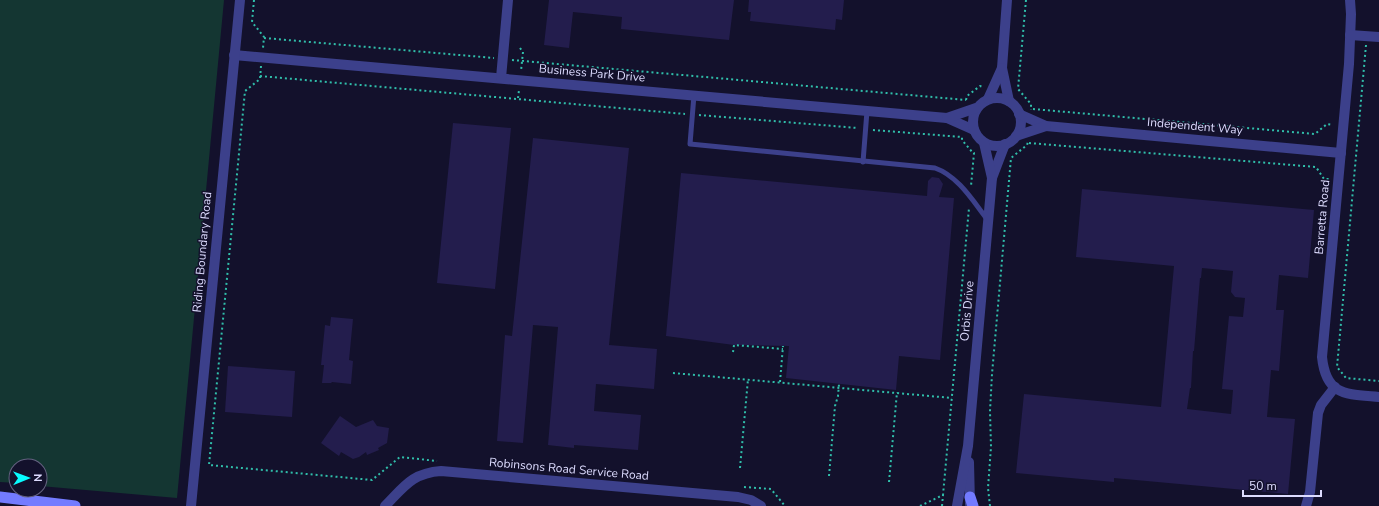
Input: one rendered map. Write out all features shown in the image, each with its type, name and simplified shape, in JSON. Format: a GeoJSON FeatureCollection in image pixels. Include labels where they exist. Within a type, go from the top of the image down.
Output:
{"type":"FeatureCollection","features":[{"type":"Feature","properties":{"kind":"main road"},"geometry":{"type":"LineString","coordinates":[[0,497],[75,506]]}},
{"type":"Feature","properties":{"kind":"street","name":"Riding Boundary Road"},"geometry":{"type":"LineString","coordinates":[[191,506],[240,0]]}},
{"type":"Feature","properties":{"kind":"street"},"geometry":{"type":"LineString","coordinates":[[501,78],[508,0]]}},
{"type":"Feature","properties":{"kind":"street"},"geometry":{"type":"LineString","coordinates":[[1008,0],[1002,68],[1008,101]]}},
{"type":"Feature","properties":{"kind":"street","name":"Barretta Road"},"geometry":{"type":"LineString","coordinates":[[1334,387],[1328,380],[1324,370],[1322,357],[1341,153],[1350,35],[1350,0]]}},
{"type":"Feature","properties":{"kind":"street"},"geometry":{"type":"LineString","coordinates":[[1350,35],[1379,37]]}},
{"type":"Feature","properties":{"kind":"street","name":"Business Park Drive"},"geometry":{"type":"LineString","coordinates":[[234,55],[947,118],[974,130]]}},
{"type":"Feature","properties":{"kind":"street"},"geometry":{"type":"LineString","coordinates":[[988,99],[1002,68]]}},
{"type":"Feature","properties":{"kind":"street"},"geometry":{"type":"LineString","coordinates":[[1002,98],[1013,104],[1019,114],[1021,121],[1020,129],[1016,136],[1005,144],[998,146],[984,143],[974,130],[972,123],[976,108],[988,99],[1002,98]]}},
{"type":"Feature","properties":{"kind":"street","name":"Business Park Drive"},"geometry":{"type":"LineString","coordinates":[[947,118],[976,108]]}},
{"type":"Feature","properties":{"kind":"street","name":"Independent Way"},"geometry":{"type":"LineString","coordinates":[[1019,114],[1046,126],[1341,153]]}},
{"type":"Feature","properties":{"kind":"street","name":"Independent Way"},"geometry":{"type":"LineString","coordinates":[[1016,136],[1046,126]]}},
{"type":"Feature","properties":{"kind":"street","name":"Orbis Drive"},"geometry":{"type":"LineString","coordinates":[[984,143],[992,178]]}},
{"type":"Feature","properties":{"kind":"street","name":"Orbis Drive"},"geometry":{"type":"LineString","coordinates":[[957,506],[968,446],[992,178],[1005,144]]}},
{"type":"Feature","properties":{"kind":"street"},"geometry":{"type":"LineString","coordinates":[[1311,506],[1310,492],[1318,413],[1321,405],[1334,387],[1341,392],[1354,395],[1379,397]]}},
{"type":"Feature","properties":{"kind":"street","name":"Orbis Drive"},"geometry":{"type":"LineString","coordinates":[[968,446],[971,503]]}},
{"type":"Feature","properties":{"kind":"street","name":"Robinsons Road Service Road"},"geometry":{"type":"LineString","coordinates":[[386,506],[414,478],[422,474],[440,471],[738,497],[751,500],[761,506]]}},
{"type":"Feature","properties":{"kind":"street"},"geometry":{"type":"LineString","coordinates":[[1306,506],[1310,492]]}},
{"type":"Feature","properties":{"kind":"lane"},"geometry":{"type":"LineString","coordinates":[[694,95],[690,144],[935,168],[948,174],[988,220]]}},
{"type":"Feature","properties":{"kind":"lane"},"geometry":{"type":"LineString","coordinates":[[863,162],[867,111]]}},
{"type":"Feature","properties":{"kind":"path"},"geometry":{"type":"LineString","coordinates":[[254,0],[252,22],[264,38],[260,79],[245,91],[209,465],[262,470]]}},
{"type":"Feature","properties":{"kind":"path"},"geometry":{"type":"LineString","coordinates":[[1026,0],[1018,89],[1031,104],[1030,119]]}},
{"type":"Feature","properties":{"kind":"path"},"geometry":{"type":"LineString","coordinates":[[1367,36],[1337,367],[1346,378],[1379,381]]}},
{"type":"Feature","properties":{"kind":"path"},"geometry":{"type":"LineString","coordinates":[[264,38],[966,100]]}},
{"type":"Feature","properties":{"kind":"path"},"geometry":{"type":"LineString","coordinates":[[260,76],[962,137],[962,140],[974,153],[942,506]]}},
{"type":"Feature","properties":{"kind":"path"},"geometry":{"type":"LineString","coordinates":[[1031,108],[1315,134],[1327,124],[1343,126]]}},
{"type":"Feature","properties":{"kind":"path"},"geometry":{"type":"LineString","coordinates":[[990,506],[988,488],[991,446],[990,411],[992,374],[1011,158],[1027,145],[1028,132]]}},
{"type":"Feature","properties":{"kind":"path"},"geometry":{"type":"LineString","coordinates":[[1028,143],[1316,167],[1324,179],[1338,180]]}},
{"type":"Feature","properties":{"kind":"path"},"geometry":{"type":"LineString","coordinates":[[733,352],[734,345],[783,348],[780,382]]}},
{"type":"Feature","properties":{"kind":"path"},"geometry":{"type":"LineString","coordinates":[[673,373],[839,386],[952,398]]}},
{"type":"Feature","properties":{"kind":"path"},"geometry":{"type":"LineString","coordinates":[[740,468],[748,379]]}},
{"type":"Feature","properties":{"kind":"path"},"geometry":{"type":"LineString","coordinates":[[829,476],[835,406],[839,386]]}},
{"type":"Feature","properties":{"kind":"path"},"geometry":{"type":"LineString","coordinates":[[889,482],[897,392]]}},
{"type":"Feature","properties":{"kind":"path"},"geometry":{"type":"LineString","coordinates":[[920,506],[944,495]]}},
{"type":"Feature","properties":{"kind":"green space"},"geometry":{"type":"Polygon","coordinates":[[[0,0],[224,0],[177,498],[48,487],[48,458],[8,458],[8,482],[0,482],[0,0]]]}},
{"type":"Feature","properties":{"kind":"building"},"geometry":{"type":"Polygon","coordinates":[[[549,0],[734,0],[729,40],[621,29],[622,17],[573,12],[569,48],[544,45],[549,0]]]}},
{"type":"Feature","properties":{"kind":"building"},"geometry":{"type":"Polygon","coordinates":[[[749,0],[844,0],[842,20],[836,19],[835,30],[750,21],[751,12],[748,12],[749,0]]]}},
{"type":"Feature","properties":{"kind":"building"},"geometry":{"type":"Polygon","coordinates":[[[453,123],[511,128],[495,289],[437,283],[453,123]]]}},
{"type":"Feature","properties":{"kind":"building"},"geometry":{"type":"Polygon","coordinates":[[[533,138],[629,148],[609,345],[657,349],[654,389],[596,384],[594,411],[641,415],[638,450],[574,445],[574,448],[548,445],[558,327],[533,325],[523,443],[497,441],[505,335],[512,336],[533,138]]]}},
{"type":"Feature","properties":{"kind":"building"},"geometry":{"type":"Polygon","coordinates":[[[681,173],[927,196],[928,181],[932,177],[939,178],[943,184],[939,197],[954,198],[940,360],[899,356],[896,390],[786,378],[789,346],[734,345],[666,336],[681,173]]]}},
{"type":"Feature","properties":{"kind":"building"},"geometry":{"type":"Polygon","coordinates":[[[1082,189],[1314,210],[1308,278],[1279,275],[1276,310],[1284,310],[1279,371],[1271,370],[1267,417],[1295,419],[1288,494],[1114,478],[1114,482],[1016,473],[1024,394],[1161,407],[1174,266],[1076,257],[1082,189]],[[1202,268],[1193,351],[1191,388],[1187,409],[1231,414],[1233,390],[1222,389],[1229,316],[1243,317],[1245,298],[1235,297],[1231,292],[1233,271],[1202,268]]]}},
{"type":"Feature","properties":{"kind":"building"},"geometry":{"type":"Polygon","coordinates":[[[331,317],[353,319],[349,360],[353,361],[351,384],[332,382],[322,383],[324,365],[321,365],[325,325],[330,326],[331,317]]]}},
{"type":"Feature","properties":{"kind":"building"},"geometry":{"type":"Polygon","coordinates":[[[228,366],[295,371],[292,417],[225,412],[228,366]]]}},
{"type":"Feature","properties":{"kind":"building"},"geometry":{"type":"Polygon","coordinates":[[[340,416],[356,427],[373,420],[377,426],[389,428],[387,443],[378,448],[379,450],[367,455],[366,452],[353,459],[341,452],[339,456],[321,443],[340,416]]]}}]}
